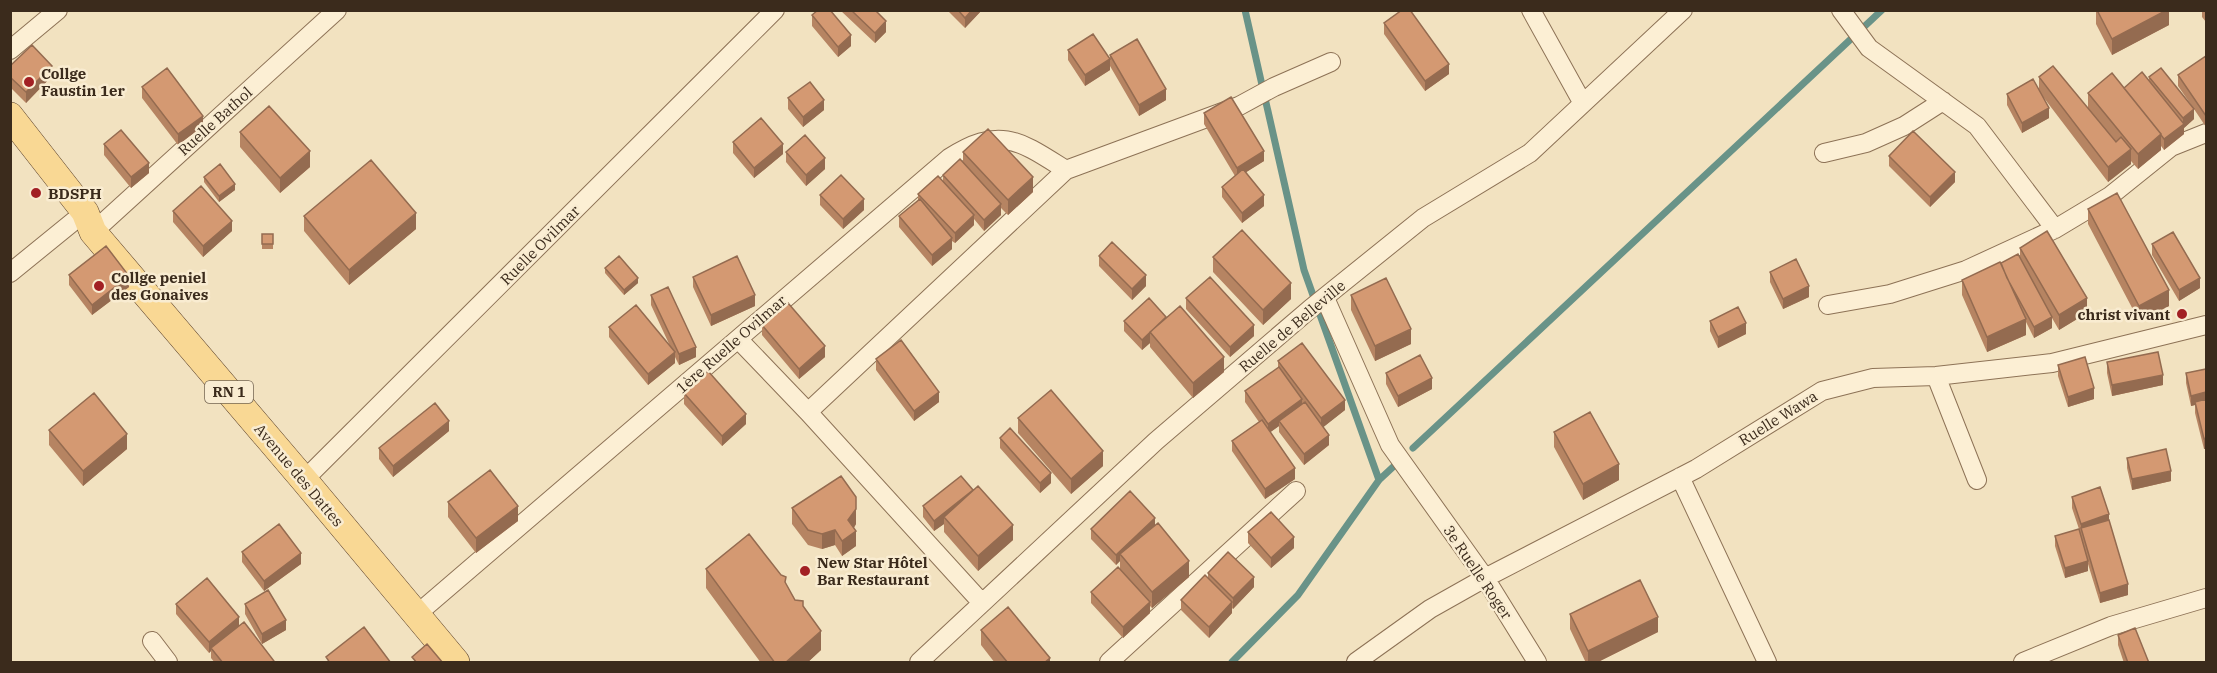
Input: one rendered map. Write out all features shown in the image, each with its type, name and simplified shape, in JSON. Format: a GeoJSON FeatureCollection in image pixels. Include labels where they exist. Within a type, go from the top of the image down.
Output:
{"type":"FeatureCollection","features":[{"type":"Feature","properties":{"kind":"main road","name":"Avenue des Dattes"},"geometry":{"type":"LineString","coordinates":[[10,116],[89,222],[456,663]]}},
{"type":"Feature","properties":{"kind":"street"},"geometry":{"type":"LineString","coordinates":[[10,50],[58,10]]}},
{"type":"Feature","properties":{"kind":"street","name":"Ruelle Bathol"},"geometry":{"type":"LineString","coordinates":[[10,273],[89,222],[337,10]]}},
{"type":"Feature","properties":{"kind":"street","name":"Ruelle Ovilmar"},"geometry":{"type":"LineString","coordinates":[[304,480],[775,10]]}},
{"type":"Feature","properties":{"kind":"street"},"geometry":{"type":"LineString","coordinates":[[1531,10],[1582,102]]}},
{"type":"Feature","properties":{"kind":"street","name":"Ruelle de Belleville"},"geometry":{"type":"LineString","coordinates":[[919,663],[1156,441],[1318,303],[1423,219],[1530,153],[1683,10]]}},
{"type":"Feature","properties":{"kind":"street"},"geometry":{"type":"LineString","coordinates":[[1843,13],[1869,48],[1977,126],[2055,229]]}},
{"type":"Feature","properties":{"kind":"street"},"geometry":{"type":"LineString","coordinates":[[808,412],[1066,170],[1239,106],[1274,87],[1331,62]]}},
{"type":"Feature","properties":{"kind":"street"},"geometry":{"type":"LineString","coordinates":[[1824,153],[1866,143],[1904,126],[1943,100]]}},
{"type":"Feature","properties":{"kind":"street"},"geometry":{"type":"LineString","coordinates":[[1828,305],[1890,294],[1966,270],[2055,229],[2110,196],[2171,147],[2206,133]]}},
{"type":"Feature","properties":{"kind":"street","name":"1ère Ruelle Ovilmar"},"geometry":{"type":"LineString","coordinates":[[416,615],[949,158],[968,146],[985,141],[1007,139],[1028,146],[1066,170]]}},
{"type":"Feature","properties":{"kind":"street","name":"3e Ruelle Roger"},"geometry":{"type":"LineString","coordinates":[[1318,303],[1390,445],[1485,578],[1537,663]]}},
{"type":"Feature","properties":{"kind":"street","name":"Ruelle Wawa"},"geometry":{"type":"LineString","coordinates":[[1356,663],[1430,609],[1680,477],[1822,391],[1873,378],[1936,376],[2052,363],[2206,325]]}},
{"type":"Feature","properties":{"kind":"street"},"geometry":{"type":"LineString","coordinates":[[738,339],[808,412],[982,603]]}},
{"type":"Feature","properties":{"kind":"street"},"geometry":{"type":"LineString","coordinates":[[1936,376],[1977,480]]}},
{"type":"Feature","properties":{"kind":"street"},"geometry":{"type":"LineString","coordinates":[[1680,477],[1767,663]]}},
{"type":"Feature","properties":{"kind":"street"},"geometry":{"type":"LineString","coordinates":[[1109,663],[1296,491]]}},
{"type":"Feature","properties":{"kind":"street"},"geometry":{"type":"LineString","coordinates":[[2024,663],[2111,626],[2206,598]]}},
{"type":"Feature","properties":{"kind":"street"},"geometry":{"type":"LineString","coordinates":[[152,641],[168,663]]}},
{"type":"Feature","properties":{"kind":"building"},"geometry":{"type":"Polygon","coordinates":[[[818,10],[830,10],[851,35],[838,47],[812,15],[818,10]]]}},
{"type":"Feature","properties":{"kind":"building"},"geometry":{"type":"Polygon","coordinates":[[[851,10],[875,10],[886,21],[875,33],[851,10]]]}},
{"type":"Feature","properties":{"kind":"building"},"geometry":{"type":"Polygon","coordinates":[[[958,10],[972,10],[965,18],[958,10]]]}},
{"type":"Feature","properties":{"kind":"building"},"geometry":{"type":"Polygon","coordinates":[[[1402,10],[1410,10],[1449,64],[1425,81],[1384,23],[1402,10]]]}},
{"type":"Feature","properties":{"kind":"building"},"geometry":{"type":"Polygon","coordinates":[[[2097,10],[2167,10],[2112,39],[2097,10]]]}},
{"type":"Feature","properties":{"kind":"building"},"geometry":{"type":"Polygon","coordinates":[[[1093,34],[1110,59],[1085,75],[1068,50],[1093,34]]]}},
{"type":"Feature","properties":{"kind":"building"},"geometry":{"type":"Polygon","coordinates":[[[1137,39],[1166,89],[1139,105],[1110,55],[1137,39]]]}},
{"type":"Feature","properties":{"kind":"building","name":"Collge Faustin 1er"},"geometry":{"type":"Polygon","coordinates":[[[32,45],[52,66],[26,92],[10,77],[10,66],[32,45]]]}},
{"type":"Feature","properties":{"kind":"building"},"geometry":{"type":"Polygon","coordinates":[[[2206,56],[2206,116],[2178,75],[2206,56]]]}},
{"type":"Feature","properties":{"kind":"building"},"geometry":{"type":"Polygon","coordinates":[[[2053,66],[2116,142],[2121,137],[2131,149],[2108,167],[2039,77],[2053,66]]]}},
{"type":"Feature","properties":{"kind":"building"},"geometry":{"type":"Polygon","coordinates":[[[167,68],[203,116],[178,134],[142,87],[167,68]]]}},
{"type":"Feature","properties":{"kind":"building"},"geometry":{"type":"Polygon","coordinates":[[[2161,68],[2194,109],[2183,118],[2149,77],[2161,68]]]}},
{"type":"Feature","properties":{"kind":"building"},"geometry":{"type":"Polygon","coordinates":[[[2142,72],[2184,124],[2164,139],[2124,88],[2142,72]]]}},
{"type":"Feature","properties":{"kind":"building"},"geometry":{"type":"Polygon","coordinates":[[[2112,73],[2161,134],[2138,154],[2088,93],[2112,73]]]}},
{"type":"Feature","properties":{"kind":"building"},"geometry":{"type":"Polygon","coordinates":[[[2033,79],[2049,108],[2022,123],[2007,94],[2033,79]]]}},
{"type":"Feature","properties":{"kind":"building"},"geometry":{"type":"Polygon","coordinates":[[[810,82],[824,100],[803,117],[788,98],[810,82]]]}},
{"type":"Feature","properties":{"kind":"building"},"geometry":{"type":"Polygon","coordinates":[[[1231,97],[1264,151],[1237,168],[1204,113],[1231,97]]]}},
{"type":"Feature","properties":{"kind":"building"},"geometry":{"type":"Polygon","coordinates":[[[269,106],[310,151],[280,178],[240,132],[269,106]]]}},
{"type":"Feature","properties":{"kind":"building"},"geometry":{"type":"Polygon","coordinates":[[[761,118],[783,144],[754,168],[733,142],[761,118]]]}},
{"type":"Feature","properties":{"kind":"building"},"geometry":{"type":"Polygon","coordinates":[[[988,129],[1033,177],[1008,200],[963,152],[988,129]]]}},
{"type":"Feature","properties":{"kind":"building"},"geometry":{"type":"Polygon","coordinates":[[[121,130],[149,163],[131,177],[104,144],[121,130]]]}},
{"type":"Feature","properties":{"kind":"building"},"geometry":{"type":"Polygon","coordinates":[[[1913,131],[1955,172],[1930,197],[1889,156],[1913,131]]]}},
{"type":"Feature","properties":{"kind":"building"},"geometry":{"type":"Polygon","coordinates":[[[805,135],[825,158],[806,175],[786,152],[805,135]]]}},
{"type":"Feature","properties":{"kind":"building"},"geometry":{"type":"Polygon","coordinates":[[[960,159],[1001,204],[984,220],[943,175],[960,159]]]}},
{"type":"Feature","properties":{"kind":"building"},"geometry":{"type":"Polygon","coordinates":[[[371,160],[416,213],[349,270],[304,216],[371,160]]]}},
{"type":"Feature","properties":{"kind":"building"},"geometry":{"type":"Polygon","coordinates":[[[220,164],[235,184],[219,196],[204,177],[220,164]]]}},
{"type":"Feature","properties":{"kind":"building"},"geometry":{"type":"Polygon","coordinates":[[[1243,169],[1264,195],[1242,213],[1222,187],[1243,169]]]}},
{"type":"Feature","properties":{"kind":"building"},"geometry":{"type":"Polygon","coordinates":[[[841,175],[864,199],[843,219],[820,195],[841,175]]]}},
{"type":"Feature","properties":{"kind":"building"},"geometry":{"type":"Polygon","coordinates":[[[938,176],[974,215],[955,233],[918,194],[938,176]]]}},
{"type":"Feature","properties":{"kind":"building"},"geometry":{"type":"Polygon","coordinates":[[[201,186],[232,221],[203,246],[173,211],[201,186]]]}},
{"type":"Feature","properties":{"kind":"building"},"geometry":{"type":"Polygon","coordinates":[[[2117,193],[2169,290],[2139,306],[2088,209],[2117,193]]]}},
{"type":"Feature","properties":{"kind":"building"},"geometry":{"type":"Polygon","coordinates":[[[920,199],[952,238],[932,255],[899,216],[920,199]]]}},
{"type":"Feature","properties":{"kind":"building"},"geometry":{"type":"Polygon","coordinates":[[[1242,230],[1291,283],[1263,310],[1213,257],[1242,230]]]}},
{"type":"Feature","properties":{"kind":"building"},"geometry":{"type":"Polygon","coordinates":[[[2047,231],[2087,298],[2059,315],[2020,248],[2047,231]]]}},
{"type":"Feature","properties":{"kind":"building"},"geometry":{"type":"Polygon","coordinates":[[[2173,232],[2200,278],[2179,290],[2152,244],[2173,232]]]}},
{"type":"Feature","properties":{"kind":"building"},"geometry":{"type":"Polygon","coordinates":[[[262,234],[273,234],[273,244],[262,244],[262,234]]]}},
{"type":"Feature","properties":{"kind":"building"},"geometry":{"type":"Polygon","coordinates":[[[1112,242],[1146,275],[1132,289],[1099,256],[1112,242]]]}},
{"type":"Feature","properties":{"kind":"building","name":"Collge peniel des Gonaives"},"geometry":{"type":"Polygon","coordinates":[[[106,246],[129,276],[92,305],[69,275],[106,246]]]}},
{"type":"Feature","properties":{"kind":"building"},"geometry":{"type":"Polygon","coordinates":[[[2018,254],[2052,317],[2034,327],[2001,263],[2018,254]]]}},
{"type":"Feature","properties":{"kind":"building"},"geometry":{"type":"Polygon","coordinates":[[[619,256],[638,278],[624,290],[605,268],[619,256]]]}},
{"type":"Feature","properties":{"kind":"building"},"geometry":{"type":"Polygon","coordinates":[[[737,256],[755,295],[711,315],[693,277],[737,256]]]}},
{"type":"Feature","properties":{"kind":"building"},"geometry":{"type":"Polygon","coordinates":[[[1796,259],[1809,286],[1783,299],[1770,272],[1796,259]]]}},
{"type":"Feature","properties":{"kind":"building"},"geometry":{"type":"Polygon","coordinates":[[[2000,262],[2026,319],[1987,337],[1962,280],[2000,262]]]}},
{"type":"Feature","properties":{"kind":"building"},"geometry":{"type":"Polygon","coordinates":[[[1210,277],[1254,325],[1230,347],[1186,298],[1210,277]]]}},
{"type":"Feature","properties":{"kind":"building"},"geometry":{"type":"Polygon","coordinates":[[[1386,278],[1411,329],[1375,346],[1351,295],[1386,278]]]}},
{"type":"Feature","properties":{"kind":"building"},"geometry":{"type":"Polygon","coordinates":[[[668,287],[696,347],[679,354],[651,295],[668,287]]]}},
{"type":"Feature","properties":{"kind":"building"},"geometry":{"type":"Polygon","coordinates":[[[1149,298],[1166,317],[1142,340],[1124,321],[1149,298]]]}},
{"type":"Feature","properties":{"kind":"building"},"geometry":{"type":"Polygon","coordinates":[[[788,303],[825,346],[799,369],[762,325],[788,303]]]}},
{"type":"Feature","properties":{"kind":"building"},"geometry":{"type":"Polygon","coordinates":[[[636,305],[675,352],[648,374],[609,327],[636,305]]]}},
{"type":"Feature","properties":{"kind":"building"},"geometry":{"type":"Polygon","coordinates":[[[1180,306],[1224,357],[1193,383],[1150,332],[1180,306]]]}},
{"type":"Feature","properties":{"kind":"building"},"geometry":{"type":"Polygon","coordinates":[[[1738,307],[1746,323],[1718,337],[1710,321],[1738,307]]]}},
{"type":"Feature","properties":{"kind":"building"},"geometry":{"type":"Polygon","coordinates":[[[901,340],[939,392],[914,411],[876,359],[901,340]]]}},
{"type":"Feature","properties":{"kind":"building"},"geometry":{"type":"Polygon","coordinates":[[[1302,343],[1345,400],[1321,418],[1278,361],[1302,343]]]}},
{"type":"Feature","properties":{"kind":"building"},"geometry":{"type":"Polygon","coordinates":[[[2158,352],[2163,375],[2112,385],[2107,362],[2158,352]]]}},
{"type":"Feature","properties":{"kind":"building"},"geometry":{"type":"Polygon","coordinates":[[[1420,355],[1432,378],[1398,396],[1386,373],[1420,355]]]}},
{"type":"Feature","properties":{"kind":"building"},"geometry":{"type":"Polygon","coordinates":[[[2085,357],[2094,388],[2068,397],[2058,365],[2085,357]]]}},
{"type":"Feature","properties":{"kind":"building"},"geometry":{"type":"Polygon","coordinates":[[[1279,367],[1302,399],[1268,424],[1245,391],[1279,367]]]}},
{"type":"Feature","properties":{"kind":"building"},"geometry":{"type":"Polygon","coordinates":[[[2206,369],[2206,392],[2191,396],[2186,373],[2206,369]]]}},
{"type":"Feature","properties":{"kind":"building"},"geometry":{"type":"Polygon","coordinates":[[[708,371],[746,414],[722,436],[684,393],[708,371]]]}},
{"type":"Feature","properties":{"kind":"building"},"geometry":{"type":"Polygon","coordinates":[[[1051,390],[1103,451],[1071,479],[1018,418],[1051,390]]]}},
{"type":"Feature","properties":{"kind":"building"},"geometry":{"type":"Polygon","coordinates":[[[94,393],[127,434],[83,471],[49,430],[94,393]]]}},
{"type":"Feature","properties":{"kind":"building"},"geometry":{"type":"Polygon","coordinates":[[[2206,399],[2206,438],[2204,439],[2195,402],[2206,399]]]}},
{"type":"Feature","properties":{"kind":"building"},"geometry":{"type":"Polygon","coordinates":[[[1305,402],[1329,435],[1304,454],[1279,421],[1305,402]]]}},
{"type":"Feature","properties":{"kind":"building"},"geometry":{"type":"Polygon","coordinates":[[[435,403],[449,421],[393,466],[379,448],[435,403]]]}},
{"type":"Feature","properties":{"kind":"building"},"geometry":{"type":"Polygon","coordinates":[[[1590,412],[1619,464],[1583,484],[1554,432],[1590,412]]]}},
{"type":"Feature","properties":{"kind":"building"},"geometry":{"type":"Polygon","coordinates":[[[1262,420],[1295,468],[1265,489],[1232,441],[1262,420]]]}},
{"type":"Feature","properties":{"kind":"building"},"geometry":{"type":"Polygon","coordinates":[[[1010,428],[1051,473],[1040,483],[1000,438],[1010,428]]]}},
{"type":"Feature","properties":{"kind":"building"},"geometry":{"type":"Polygon","coordinates":[[[2166,449],[2171,471],[2132,479],[2127,458],[2166,449]]]}},
{"type":"Feature","properties":{"kind":"building"},"geometry":{"type":"Polygon","coordinates":[[[490,470],[518,506],[476,538],[448,502],[490,470]]]}},
{"type":"Feature","properties":{"kind":"building"},"geometry":{"type":"Polygon","coordinates":[[[841,476],[856,497],[856,509],[848,520],[856,531],[842,541],[835,530],[822,534],[808,530],[792,508],[841,476]]]}},
{"type":"Feature","properties":{"kind":"building"},"geometry":{"type":"Polygon","coordinates":[[[961,476],[973,490],[934,521],[923,506],[961,476]]]}},
{"type":"Feature","properties":{"kind":"building"},"geometry":{"type":"Polygon","coordinates":[[[978,486],[1013,525],[978,556],[944,517],[978,486]]]}},
{"type":"Feature","properties":{"kind":"building"},"geometry":{"type":"Polygon","coordinates":[[[2100,487],[2109,514],[2081,524],[2072,497],[2100,487]]]}},
{"type":"Feature","properties":{"kind":"building"},"geometry":{"type":"Polygon","coordinates":[[[1130,491],[1155,518],[1116,555],[1091,529],[1130,491]]]}},
{"type":"Feature","properties":{"kind":"building"},"geometry":{"type":"Polygon","coordinates":[[[1271,512],[1294,537],[1271,558],[1248,532],[1271,512]]]}},
{"type":"Feature","properties":{"kind":"building"},"geometry":{"type":"Polygon","coordinates":[[[2109,520],[2128,584],[2100,593],[2081,528],[2109,520]]]}},
{"type":"Feature","properties":{"kind":"building"},"geometry":{"type":"Polygon","coordinates":[[[1158,523],[1189,561],[1152,592],[1120,554],[1158,523]]]}},
{"type":"Feature","properties":{"kind":"building"},"geometry":{"type":"Polygon","coordinates":[[[279,524],[301,553],[264,581],[242,552],[279,524]]]}},
{"type":"Feature","properties":{"kind":"building"},"geometry":{"type":"Polygon","coordinates":[[[2079,529],[2088,561],[2065,568],[2055,536],[2079,529]]]}},
{"type":"Feature","properties":{"kind":"building"},"geometry":{"type":"Polygon","coordinates":[[[749,534],[781,575],[786,577],[785,582],[795,600],[803,601],[803,606],[821,631],[785,663],[775,663],[706,569],[749,534]]]}},
{"type":"Feature","properties":{"kind":"building"},"geometry":{"type":"Polygon","coordinates":[[[1228,552],[1254,577],[1233,598],[1208,573],[1228,552]]]}},
{"type":"Feature","properties":{"kind":"building"},"geometry":{"type":"Polygon","coordinates":[[[1118,567],[1150,602],[1123,627],[1091,592],[1118,567]]]}},
{"type":"Feature","properties":{"kind":"building"},"geometry":{"type":"Polygon","coordinates":[[[1205,575],[1232,602],[1209,627],[1181,600],[1205,575]]]}},
{"type":"Feature","properties":{"kind":"building"},"geometry":{"type":"Polygon","coordinates":[[[207,578],[239,617],[209,642],[176,604],[207,578]]]}},
{"type":"Feature","properties":{"kind":"building"},"geometry":{"type":"Polygon","coordinates":[[[1640,580],[1658,617],[1588,651],[1570,614],[1640,580]]]}},
{"type":"Feature","properties":{"kind":"building"},"geometry":{"type":"Polygon","coordinates":[[[268,590],[286,620],[262,634],[245,604],[268,590]]]}},
{"type":"Feature","properties":{"kind":"building"},"geometry":{"type":"Polygon","coordinates":[[[1008,607],[1050,658],[1044,663],[1008,663],[981,630],[1008,607]]]}},
{"type":"Feature","properties":{"kind":"building"},"geometry":{"type":"Polygon","coordinates":[[[244,622],[274,661],[273,663],[223,663],[211,648],[244,622]]]}},
{"type":"Feature","properties":{"kind":"building"},"geometry":{"type":"Polygon","coordinates":[[[364,627],[391,663],[330,663],[326,657],[364,627]]]}},
{"type":"Feature","properties":{"kind":"building"},"geometry":{"type":"Polygon","coordinates":[[[2135,628],[2149,663],[2128,663],[2118,635],[2135,628]]]}},
{"type":"Feature","properties":{"kind":"building"},"geometry":{"type":"Polygon","coordinates":[[[427,644],[443,663],[417,663],[412,657],[427,644]]]}},
{"type":"Feature","properties":{"kind":"waterway"},"geometry":{"type":"LineString","coordinates":[[1245,10],[1304,270],[1379,480]]}},
{"type":"Feature","properties":{"kind":"waterway"},"geometry":{"type":"LineString","coordinates":[[1413,448],[1882,10]]}},
{"type":"Feature","properties":{"kind":"waterway"},"geometry":{"type":"LineString","coordinates":[[1232,662],[1298,595],[1379,480],[1393,467]]}},
{"type":"Feature","properties":{"kind":"place","name":"Collge Faustin 1er"},"geometry":{"type":"Point","coordinates":[29,82]}},
{"type":"Feature","properties":{"kind":"place","name":"BDSPH"},"geometry":{"type":"Point","coordinates":[36,193]}},
{"type":"Feature","properties":{"kind":"place","name":"Collge peniel des Gonaives"},"geometry":{"type":"Point","coordinates":[99,286]}},
{"type":"Feature","properties":{"kind":"place","name":"christ vivant"},"geometry":{"type":"Point","coordinates":[2182,314]}},
{"type":"Feature","properties":{"kind":"place","name":"New Star Hôtel Bar Restaurant"},"geometry":{"type":"Point","coordinates":[805,571]}}]}
